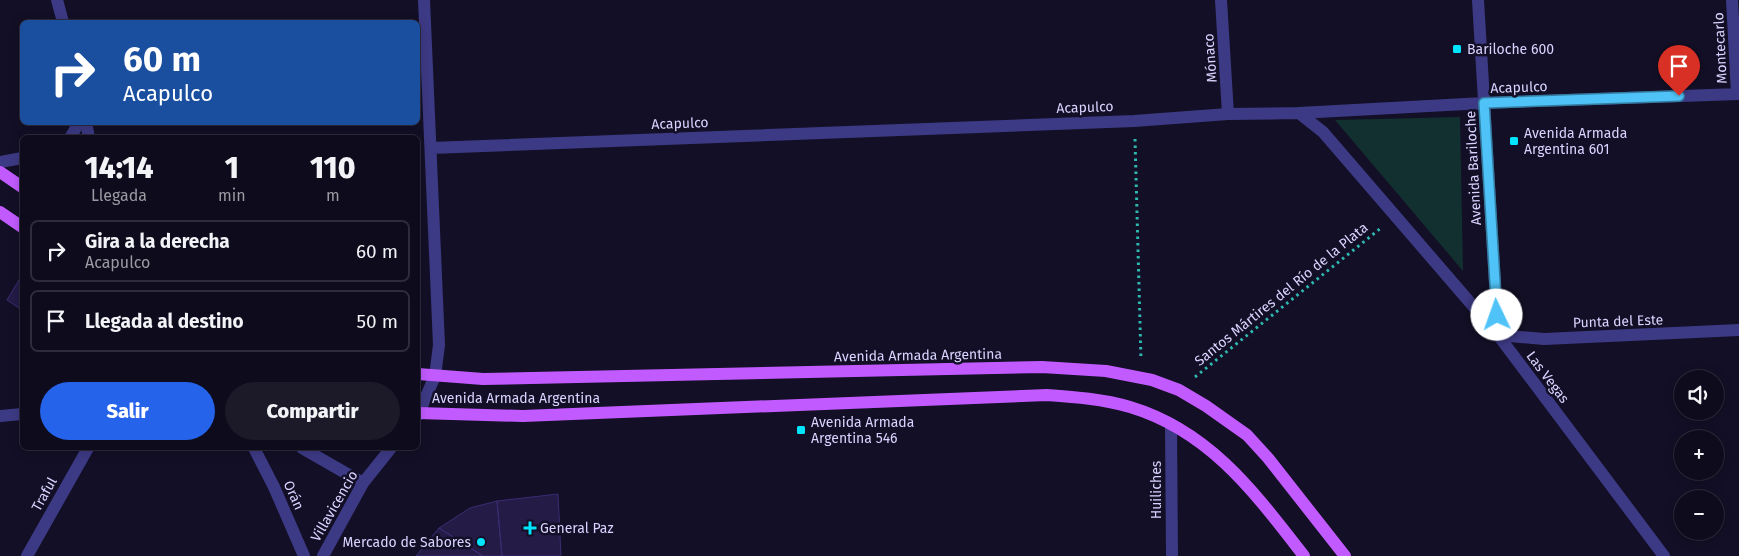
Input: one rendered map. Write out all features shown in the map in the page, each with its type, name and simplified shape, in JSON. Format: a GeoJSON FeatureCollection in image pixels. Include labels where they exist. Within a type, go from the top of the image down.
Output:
{"type":"FeatureCollection","features":[{"type":"Feature","properties":{"kind":"main road"},"geometry":{"type":"LineString","coordinates":[[0,172],[20,186]]}},
{"type":"Feature","properties":{"kind":"main road"},"geometry":{"type":"LineString","coordinates":[[0,212],[20,226]]}},
{"type":"Feature","properties":{"kind":"main road","name":"Avenida Armada Argentina"},"geometry":{"type":"LineString","coordinates":[[420,374],[483,379],[1042,367],[1074,368],[1152,380],[1179,390],[1206,406],[1247,435],[1268,458],[1345,556]]}},
{"type":"Feature","properties":{"kind":"main road","name":"Avenida Armada Argentina"},"geometry":{"type":"LineString","coordinates":[[420,414],[523,416],[1047,395],[1100,400],[1131,407],[1171,424],[1195,438],[1241,478],[1304,556]]}},
{"type":"Feature","properties":{"kind":"street"},"geometry":{"type":"LineString","coordinates":[[57,0],[62,20]]}},
{"type":"Feature","properties":{"kind":"street"},"geometry":{"type":"LineString","coordinates":[[420,410],[435,376],[439,345],[424,0]]}},
{"type":"Feature","properties":{"kind":"street","name":"Mónaco"},"geometry":{"type":"LineString","coordinates":[[1221,0],[1228,114]]}},
{"type":"Feature","properties":{"kind":"street","name":"Avenida Bariloche"},"geometry":{"type":"LineString","coordinates":[[1478,0],[1498,334]]}},
{"type":"Feature","properties":{"kind":"street","name":"Montecarlo"},"geometry":{"type":"LineString","coordinates":[[1732,0],[1738,94]]}},
{"type":"Feature","properties":{"kind":"street","name":"Acapulco"},"geometry":{"type":"LineString","coordinates":[[431,148],[1738,94]]}},
{"type":"Feature","properties":{"kind":"street","name":"Las Vegas"},"geometry":{"type":"LineString","coordinates":[[1298,113],[1323,132],[1397,215],[1498,334],[1664,556]]}},
{"type":"Feature","properties":{"kind":"street"},"geometry":{"type":"LineString","coordinates":[[0,162],[20,158]]}},
{"type":"Feature","properties":{"kind":"street","name":"Punta del Este"},"geometry":{"type":"LineString","coordinates":[[1498,334],[1544,339],[1739,330]]}},
{"type":"Feature","properties":{"kind":"street"},"geometry":{"type":"LineString","coordinates":[[0,416],[20,414]]}},
{"type":"Feature","properties":{"kind":"street","name":"Huiliches"},"geometry":{"type":"LineString","coordinates":[[1171,424],[1172,556]]}},
{"type":"Feature","properties":{"kind":"street","name":"Traful"},"geometry":{"type":"LineString","coordinates":[[28,556],[87,450]]}},
{"type":"Feature","properties":{"kind":"street","name":"Orán"},"geometry":{"type":"LineString","coordinates":[[255,450],[271,480],[304,556]]}},
{"type":"Feature","properties":{"kind":"street"},"geometry":{"type":"LineString","coordinates":[[305,450],[363,483]]}},
{"type":"Feature","properties":{"kind":"street","name":"Villavicencio"},"geometry":{"type":"LineString","coordinates":[[322,556],[363,483],[389,450]]}},
{"type":"Feature","properties":{"kind":"path"},"geometry":{"type":"LineString","coordinates":[[1130,376],[1142,358],[1134,120]]}},
{"type":"Feature","properties":{"kind":"path","name":"Santos Mártires del Río de la Plata"},"geometry":{"type":"LineString","coordinates":[[1179,390],[1397,215]]}},
{"type":"Feature","properties":{"kind":"green space"},"geometry":{"type":"Polygon","coordinates":[[[1460,117],[1463,271],[1335,120],[1460,117]]]}},
{"type":"Feature","properties":{"kind":"building"},"geometry":{"type":"Polygon","coordinates":[[[20,278],[20,309],[7,300],[20,278]]]}},
{"type":"Feature","properties":{"kind":"building","name":"General Paz"},"geometry":{"type":"Polygon","coordinates":[[[558,494],[561,556],[502,556],[497,501],[558,494]]]}},
{"type":"Feature","properties":{"kind":"building","name":"Mercado de Sabores"},"geometry":{"type":"Polygon","coordinates":[[[497,501],[502,556],[483,556],[439,528],[470,508],[497,501]]]}},
{"type":"Feature","properties":{"kind":"building"},"geometry":{"type":"Polygon","coordinates":[[[439,528],[483,556],[416,556],[439,528]]]}},
{"type":"Feature","properties":{"kind":"place","name":"Bariloche 600"},"geometry":{"type":"Point","coordinates":[1457,49]}},
{"type":"Feature","properties":{"kind":"place","name":"Avenida Armada Argentina 601"},"geometry":{"type":"Point","coordinates":[1514,141]}},
{"type":"Feature","properties":{"kind":"place","name":"Avenida Armada Argentina 546"},"geometry":{"type":"Point","coordinates":[801,430]}},
{"type":"Feature","properties":{"kind":"place","name":"General Paz"},"geometry":{"type":"Point","coordinates":[530,528]}},
{"type":"Feature","properties":{"kind":"place","name":"Mercado de Sabores"},"geometry":{"type":"Point","coordinates":[481,542]}},
{"type":"Feature","properties":{"kind":"route"},"geometry":{"type":"LineString","coordinates":[[1497,315],[1484,103],[1679,96]]}}]}
